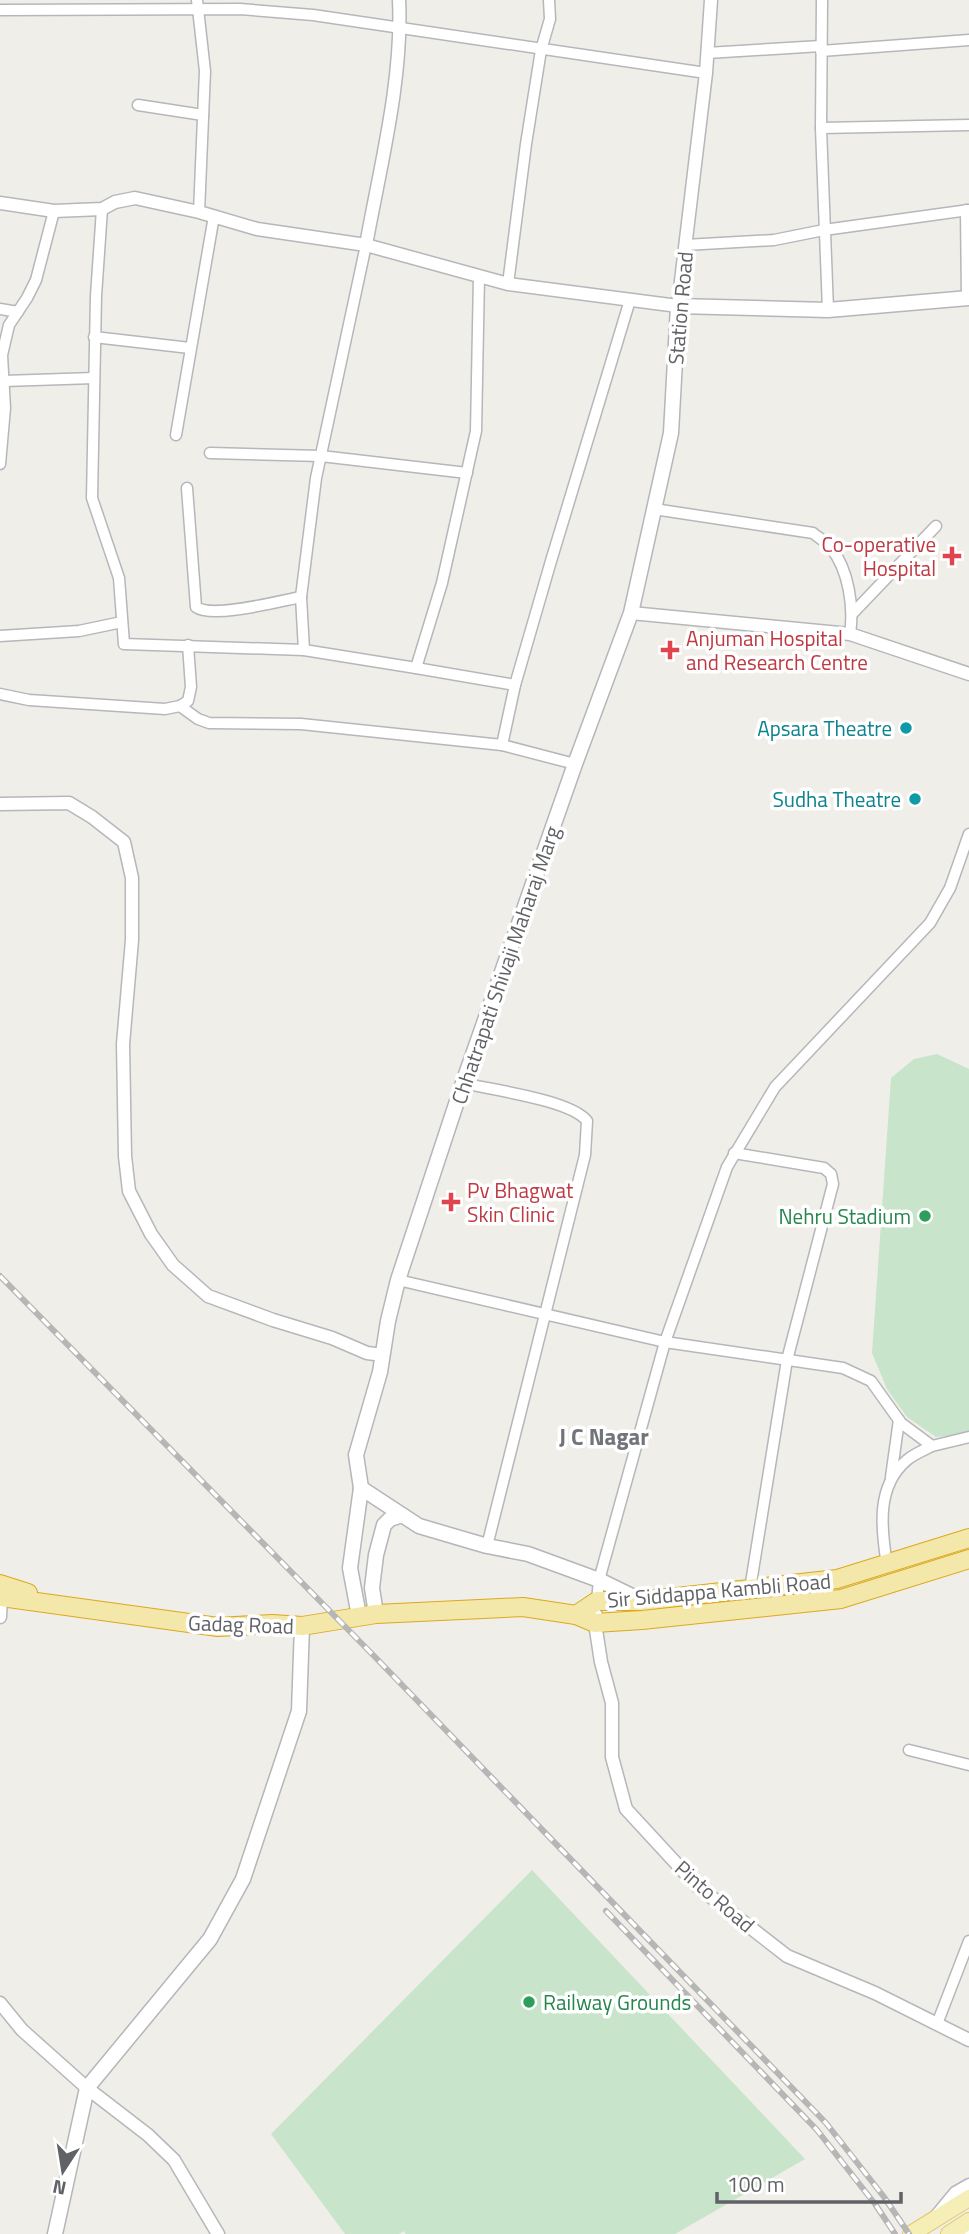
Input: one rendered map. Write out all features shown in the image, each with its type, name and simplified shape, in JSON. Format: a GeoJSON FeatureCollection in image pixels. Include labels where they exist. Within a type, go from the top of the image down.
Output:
{"type":"FeatureCollection","features":[{"type":"Feature","properties":{"kind":"highway","name":"Sir Siddappa Kambli Road"},"geometry":{"type":"LineString","coordinates":[[576,1615],[597,1601],[640,1601],[837,1579],[969,1538]]}},
{"type":"Feature","properties":{"kind":"highway","name":"Sir Siddappa Kambli Road"},"geometry":{"type":"LineString","coordinates":[[576,1615],[595,1623],[841,1599],[969,1559]]}},
{"type":"Feature","properties":{"kind":"highway","name":"Gadag Road"},"geometry":{"type":"LineString","coordinates":[[0,1593],[82,1610],[219,1627],[272,1624],[302,1626],[368,1615],[523,1607],[576,1615]]}},
{"type":"Feature","properties":{"kind":"main road"},"geometry":{"type":"LineString","coordinates":[[678,306],[828,310],[968,298]]}},
{"type":"Feature","properties":{"kind":"main road","name":"Station Road"},"geometry":{"type":"LineString","coordinates":[[631,613],[671,433],[678,306]]}},
{"type":"Feature","properties":{"kind":"main road","name":"Chhatrapati Shivaji Maharaj Marg"},"geometry":{"type":"LineString","coordinates":[[383,1355],[398,1280],[463,1083],[631,613]]}},
{"type":"Feature","properties":{"kind":"main road"},"geometry":{"type":"LineString","coordinates":[[368,1615],[351,1567],[361,1488],[356,1455],[383,1355]]}},
{"type":"Feature","properties":{"kind":"main road"},"geometry":{"type":"LineString","coordinates":[[361,1488],[419,1526],[486,1546],[528,1554],[599,1580],[640,1601]]}},
{"type":"Feature","properties":{"kind":"main road"},"geometry":{"type":"LineString","coordinates":[[368,1615],[376,1555],[384,1525],[390,1519],[402,1515]]}},
{"type":"Feature","properties":{"kind":"main road"},"geometry":{"type":"LineString","coordinates":[[55,2234],[87,2088],[210,1939],[243,1879],[299,1711],[302,1626]]}},
{"type":"Feature","properties":{"kind":"main road"},"geometry":{"type":"LineString","coordinates":[[911,2234],[969,2198]]}},
{"type":"Feature","properties":{"kind":"main road"},"geometry":{"type":"LineString","coordinates":[[949,2234],[969,2221]]}},
{"type":"Feature","properties":{"kind":"street"},"geometry":{"type":"LineString","coordinates":[[1,0],[0,10],[198,6],[301,14],[706,73]]}},
{"type":"Feature","properties":{"kind":"street"},"geometry":{"type":"LineString","coordinates":[[304,650],[301,597],[321,456],[366,245],[388,121],[401,28],[400,0]]}},
{"type":"Feature","properties":{"kind":"street"},"geometry":{"type":"LineString","coordinates":[[508,284],[526,144],[541,50],[550,19],[549,0]]}},
{"type":"Feature","properties":{"kind":"street","name":"Station Road"},"geometry":{"type":"LineString","coordinates":[[678,306],[706,73],[711,0]]}},
{"type":"Feature","properties":{"kind":"street"},"geometry":{"type":"LineString","coordinates":[[822,0],[821,128],[828,310]]}},
{"type":"Feature","properties":{"kind":"street"},"geometry":{"type":"LineString","coordinates":[[198,6],[205,71],[199,212]]}},
{"type":"Feature","properties":{"kind":"street"},"geometry":{"type":"LineString","coordinates":[[707,53],[969,40]]}},
{"type":"Feature","properties":{"kind":"street"},"geometry":{"type":"LineString","coordinates":[[138,105],[203,115]]}},
{"type":"Feature","properties":{"kind":"street"},"geometry":{"type":"LineString","coordinates":[[821,128],[969,125]]}},
{"type":"Feature","properties":{"kind":"street"},"geometry":{"type":"LineString","coordinates":[[0,203],[54,211],[102,209],[116,202],[135,198],[199,212],[257,229],[366,245],[508,284],[678,306]]}},
{"type":"Feature","properties":{"kind":"street"},"geometry":{"type":"LineString","coordinates":[[102,209],[94,337],[92,498],[119,578],[124,643],[304,650],[515,685]]}},
{"type":"Feature","properties":{"kind":"street"},"geometry":{"type":"LineString","coordinates":[[685,245],[774,240],[824,230],[968,210],[968,298]]}},
{"type":"Feature","properties":{"kind":"street"},"geometry":{"type":"LineString","coordinates":[[0,464],[5,408],[4,345],[9,325],[36,281],[54,211]]}},
{"type":"Feature","properties":{"kind":"street"},"geometry":{"type":"LineString","coordinates":[[176,435],[214,216]]}},
{"type":"Feature","properties":{"kind":"street"},"geometry":{"type":"LineString","coordinates":[[416,668],[442,583],[476,432],[479,276]]}},
{"type":"Feature","properties":{"kind":"street"},"geometry":{"type":"LineString","coordinates":[[502,745],[515,685],[630,300]]}},
{"type":"Feature","properties":{"kind":"street"},"geometry":{"type":"LineString","coordinates":[[0,309],[18,312]]}},
{"type":"Feature","properties":{"kind":"street"},"geometry":{"type":"LineString","coordinates":[[94,337],[190,348]]}},
{"type":"Feature","properties":{"kind":"street"},"geometry":{"type":"LineString","coordinates":[[4,381],[94,378]]}},
{"type":"Feature","properties":{"kind":"street"},"geometry":{"type":"LineString","coordinates":[[210,453],[321,456],[467,473]]}},
{"type":"Feature","properties":{"kind":"street"},"geometry":{"type":"LineString","coordinates":[[187,488],[197,607],[202,611],[216,612],[301,597]]}},
{"type":"Feature","properties":{"kind":"street"},"geometry":{"type":"LineString","coordinates":[[654,509],[813,533],[831,548],[842,567],[853,614],[850,634]]}},
{"type":"Feature","properties":{"kind":"street"},"geometry":{"type":"LineString","coordinates":[[853,614],[936,526]]}},
{"type":"Feature","properties":{"kind":"street"},"geometry":{"type":"LineString","coordinates":[[631,613],[850,634],[969,674]]}},
{"type":"Feature","properties":{"kind":"street"},"geometry":{"type":"LineString","coordinates":[[0,636],[79,631],[122,622]]}},
{"type":"Feature","properties":{"kind":"street"},"geometry":{"type":"LineString","coordinates":[[0,694],[29,700],[97,705],[165,709],[180,706],[188,701],[191,687],[188,645]]}},
{"type":"Feature","properties":{"kind":"street"},"geometry":{"type":"LineString","coordinates":[[180,706],[198,719],[220,724],[301,724],[502,745],[575,764]]}},
{"type":"Feature","properties":{"kind":"street"},"geometry":{"type":"LineString","coordinates":[[0,804],[68,803],[92,817],[124,842],[132,878],[132,940],[123,1044],[125,1156],[129,1191],[151,1234],[173,1265],[208,1296],[332,1338],[366,1353],[383,1355]]}},
{"type":"Feature","properties":{"kind":"street"},"geometry":{"type":"LineString","coordinates":[[597,1601],[599,1580],[665,1342],[727,1167],[775,1087],[930,923],[950,888],[969,834]]}},
{"type":"Feature","properties":{"kind":"street"},"geometry":{"type":"LineString","coordinates":[[463,1083],[561,1104],[582,1113],[587,1121],[585,1155],[486,1546]]}},
{"type":"Feature","properties":{"kind":"street"},"geometry":{"type":"LineString","coordinates":[[734,1153],[824,1168],[831,1174],[833,1184],[787,1360],[750,1589]]}},
{"type":"Feature","properties":{"kind":"street"},"geometry":{"type":"LineString","coordinates":[[398,1280],[665,1342],[843,1368],[871,1381],[899,1420],[932,1446]]}},
{"type":"Feature","properties":{"kind":"street"},"geometry":{"type":"LineString","coordinates":[[887,1565],[883,1541],[883,1501],[891,1477],[899,1420]]}},
{"type":"Feature","properties":{"kind":"street"},"geometry":{"type":"LineString","coordinates":[[891,1477],[909,1458],[932,1446],[969,1437]]}},
{"type":"Feature","properties":{"kind":"street"},"geometry":{"type":"LineString","coordinates":[[0,1593],[0,1617]]}},
{"type":"Feature","properties":{"kind":"street","name":"Pinto Road"},"geometry":{"type":"LineString","coordinates":[[597,1601],[595,1623],[601,1662],[612,1703],[612,1757],[626,1809],[697,1886],[787,1956],[875,1993],[969,2040]]}},
{"type":"Feature","properties":{"kind":"street"},"geometry":{"type":"LineString","coordinates":[[909,1750],[969,1765]]}},
{"type":"Feature","properties":{"kind":"street"},"geometry":{"type":"LineString","coordinates":[[937,2024],[969,1941]]}},
{"type":"Feature","properties":{"kind":"street"},"geometry":{"type":"LineString","coordinates":[[0,2003],[22,2029],[87,2088],[148,2135],[174,2160],[218,2234]]}},
{"type":"Feature","properties":{"kind":"street"},"geometry":{"type":"LineString","coordinates":[[933,2221],[945,2202],[969,2184]]}},
{"type":"Feature","properties":{"kind":"street"},"geometry":{"type":"LineString","coordinates":[[964,2234],[969,2231]]}},
{"type":"Feature","properties":{"kind":"green space","name":"Nehru Stadium"},"geometry":{"type":"Polygon","coordinates":[[[937,1054],[969,1069],[969,1434],[936,1437],[907,1417],[887,1389],[872,1353],[891,1078],[914,1059],[937,1054]]]}},
{"type":"Feature","properties":{"kind":"green space","name":"Railway Grounds"},"geometry":{"type":"Polygon","coordinates":[[[532,1870],[805,2159],[675,2234],[406,2234],[404,2231],[399,2234],[345,2234],[271,2134],[532,1870]]]}},
{"type":"Feature","properties":{"kind":"railway"},"geometry":{"type":"LineString","coordinates":[[0,1276],[375,1657],[826,2123],[884,2197],[909,2234]]}},
{"type":"Feature","properties":{"kind":"railway"},"geometry":{"type":"LineString","coordinates":[[606,1911],[817,2130],[895,2234]]}},
{"type":"Feature","properties":{"kind":"place","name":"Co-operative Hospital"},"geometry":{"type":"Point","coordinates":[952,556]}},
{"type":"Feature","properties":{"kind":"place","name":"Anjuman Hospital and Research Centre"},"geometry":{"type":"Point","coordinates":[670,650]}},
{"type":"Feature","properties":{"kind":"place","name":"Apsara Theatre"},"geometry":{"type":"Point","coordinates":[906,728]}},
{"type":"Feature","properties":{"kind":"place","name":"Sudha Theatre"},"geometry":{"type":"Point","coordinates":[915,799]}},
{"type":"Feature","properties":{"kind":"place","name":"Pv Bhagwat Skin Clinic"},"geometry":{"type":"Point","coordinates":[451,1202]}},
{"type":"Feature","properties":{"kind":"place","name":"Nehru Stadium"},"geometry":{"type":"Point","coordinates":[925,1216]}},
{"type":"Feature","properties":{"kind":"place","name":"Railway Grounds"},"geometry":{"type":"Point","coordinates":[529,2002]}},
{"type":"Feature","properties":{"kind":"district","name":"J C Nagar"},"geometry":{"type":"Point","coordinates":[604,1436]}}]}
